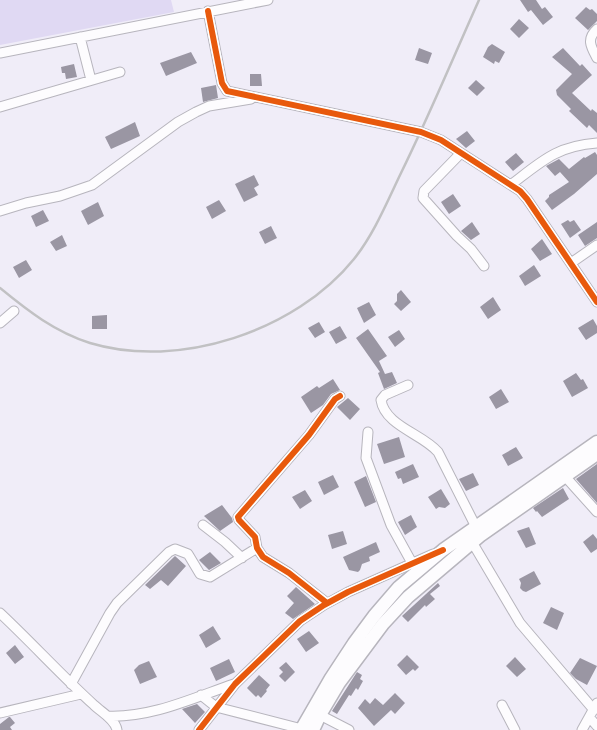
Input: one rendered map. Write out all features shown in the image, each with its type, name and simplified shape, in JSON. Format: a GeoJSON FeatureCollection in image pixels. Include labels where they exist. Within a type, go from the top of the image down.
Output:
{"type":"FeatureCollection","features":[{"type":"Feature","properties":{"kind":"main road"},"geometry":{"type":"LineString","coordinates":[[306,729],[320,714],[339,682],[383,624],[408,597],[472,542],[561,473],[597,442]]}},
{"type":"Feature","properties":{"kind":"main road"},"geometry":{"type":"LineString","coordinates":[[306,729],[330,678],[374,616],[399,587],[442,550],[476,527],[561,473],[597,454]]}},
{"type":"Feature","properties":{"kind":"street"},"geometry":{"type":"LineString","coordinates":[[0,53],[268,0]]}},
{"type":"Feature","properties":{"kind":"street"},"geometry":{"type":"LineString","coordinates":[[208,12],[224,88],[256,98],[421,132],[436,138],[512,184],[527,199],[597,302]]}},
{"type":"Feature","properties":{"kind":"street"},"geometry":{"type":"LineString","coordinates":[[597,29],[589,41],[597,58]]}},
{"type":"Feature","properties":{"kind":"street"},"geometry":{"type":"LineString","coordinates":[[80,37],[90,80]]}},
{"type":"Feature","properties":{"kind":"street"},"geometry":{"type":"LineString","coordinates":[[0,107],[120,72]]}},
{"type":"Feature","properties":{"kind":"street"},"geometry":{"type":"LineString","coordinates":[[0,211],[92,185],[178,122],[196,112],[209,106],[256,98]]}},
{"type":"Feature","properties":{"kind":"street"},"geometry":{"type":"LineString","coordinates":[[512,184],[552,154],[572,147],[597,143]]}},
{"type":"Feature","properties":{"kind":"street"},"geometry":{"type":"LineString","coordinates":[[461,154],[424,191],[423,198],[456,236],[471,249],[484,266]]}},
{"type":"Feature","properties":{"kind":"street"},"geometry":{"type":"LineString","coordinates":[[571,263],[597,245]]}},
{"type":"Feature","properties":{"kind":"street"},"geometry":{"type":"LineString","coordinates":[[0,323],[14,312]]}},
{"type":"Feature","properties":{"kind":"street"},"geometry":{"type":"LineString","coordinates":[[408,386],[385,395],[381,400],[382,406],[386,414],[412,434],[434,447],[438,452],[476,527]]}},
{"type":"Feature","properties":{"kind":"street"},"geometry":{"type":"LineString","coordinates":[[327,603],[289,573],[263,557],[257,548],[255,537],[239,520],[239,513],[309,435],[334,399],[340,396]]}},
{"type":"Feature","properties":{"kind":"street"},"geometry":{"type":"LineString","coordinates":[[368,432],[366,458],[391,525],[412,563]]}},
{"type":"Feature","properties":{"kind":"street"},"geometry":{"type":"LineString","coordinates":[[561,473],[597,512]]}},
{"type":"Feature","properties":{"kind":"street"},"geometry":{"type":"LineString","coordinates":[[203,525],[242,558]]}},
{"type":"Feature","properties":{"kind":"street"},"geometry":{"type":"LineString","coordinates":[[472,542],[520,623],[594,710],[597,726]]}},
{"type":"Feature","properties":{"kind":"street"},"geometry":{"type":"LineString","coordinates":[[71,684],[117,603],[169,552],[175,549],[188,554],[200,574],[210,577],[257,548]]}},
{"type":"Feature","properties":{"kind":"street"},"geometry":{"type":"LineString","coordinates":[[199,730],[235,684],[300,622],[327,603],[348,592],[442,550]]}},
{"type":"Feature","properties":{"kind":"street"},"geometry":{"type":"LineString","coordinates":[[0,613],[81,694],[107,716],[116,726],[117,730]]}},
{"type":"Feature","properties":{"kind":"street"},"geometry":{"type":"LineString","coordinates":[[107,716],[123,717],[155,711],[235,684]]}},
{"type":"Feature","properties":{"kind":"street"},"geometry":{"type":"LineString","coordinates":[[0,713],[81,694]]}},
{"type":"Feature","properties":{"kind":"street"},"geometry":{"type":"LineString","coordinates":[[202,695],[216,707],[306,729]]}},
{"type":"Feature","properties":{"kind":"street"},"geometry":{"type":"LineString","coordinates":[[502,705],[515,730]]}},
{"type":"Feature","properties":{"kind":"street"},"geometry":{"type":"LineString","coordinates":[[582,730],[594,710]]}},
{"type":"Feature","properties":{"kind":"street"},"geometry":{"type":"LineString","coordinates":[[320,714],[349,730]]}},
{"type":"Feature","properties":{"kind":"shaded area"},"geometry":{"type":"Polygon","coordinates":[[[0,0],[171,0],[174,12],[0,45],[0,0]]]}},
{"type":"Feature","properties":{"kind":"building"},"geometry":{"type":"Polygon","coordinates":[[[520,0],[536,0],[542,9],[545,7],[553,17],[543,25],[531,10],[528,12],[520,0]]]}},
{"type":"Feature","properties":{"kind":"building"},"geometry":{"type":"Polygon","coordinates":[[[586,7],[590,10],[592,9],[597,14],[597,21],[588,30],[575,18],[586,7]]]}},
{"type":"Feature","properties":{"kind":"building"},"geometry":{"type":"Polygon","coordinates":[[[519,19],[529,28],[519,38],[510,29],[519,19]]]}},
{"type":"Feature","properties":{"kind":"building"},"geometry":{"type":"Polygon","coordinates":[[[492,44],[505,52],[499,63],[495,61],[494,64],[483,57],[488,47],[492,44]]]}},
{"type":"Feature","properties":{"kind":"building"},"geometry":{"type":"Polygon","coordinates":[[[419,48],[432,53],[428,64],[415,60],[419,48]]]}},
{"type":"Feature","properties":{"kind":"building"},"geometry":{"type":"Polygon","coordinates":[[[563,48],[580,66],[582,64],[592,75],[572,93],[591,111],[592,109],[597,113],[597,133],[589,125],[587,128],[569,111],[571,109],[557,95],[556,90],[572,74],[552,57],[563,48]]]}},
{"type":"Feature","properties":{"kind":"building"},"geometry":{"type":"Polygon","coordinates":[[[191,52],[197,63],[166,76],[160,63],[191,52]]]}},
{"type":"Feature","properties":{"kind":"building"},"geometry":{"type":"Polygon","coordinates":[[[74,64],[77,77],[66,79],[61,67],[74,64]]]}},
{"type":"Feature","properties":{"kind":"building"},"geometry":{"type":"Polygon","coordinates":[[[250,74],[261,74],[262,86],[250,86],[250,74]]]}},
{"type":"Feature","properties":{"kind":"building"},"geometry":{"type":"Polygon","coordinates":[[[476,80],[485,88],[477,96],[468,88],[476,80]]]}},
{"type":"Feature","properties":{"kind":"building"},"geometry":{"type":"Polygon","coordinates":[[[216,85],[218,98],[203,102],[201,88],[216,85]]]}},
{"type":"Feature","properties":{"kind":"building"},"geometry":{"type":"Polygon","coordinates":[[[135,122],[140,136],[111,149],[105,137],[135,122]]]}},
{"type":"Feature","properties":{"kind":"building"},"geometry":{"type":"Polygon","coordinates":[[[467,131],[475,141],[466,148],[456,139],[467,131]]]}},
{"type":"Feature","properties":{"kind":"building"},"geometry":{"type":"Polygon","coordinates":[[[595,152],[597,155],[597,174],[552,210],[545,201],[549,195],[569,182],[560,172],[555,176],[546,166],[559,159],[569,169],[584,157],[595,152]]]}},
{"type":"Feature","properties":{"kind":"building"},"geometry":{"type":"Polygon","coordinates":[[[516,153],[524,162],[513,171],[505,162],[516,153]]]}},
{"type":"Feature","properties":{"kind":"building"},"geometry":{"type":"Polygon","coordinates":[[[254,175],[259,185],[254,188],[258,195],[244,202],[235,184],[254,175]]]}},
{"type":"Feature","properties":{"kind":"building"},"geometry":{"type":"Polygon","coordinates":[[[453,194],[461,206],[449,214],[441,202],[453,194]]]}},
{"type":"Feature","properties":{"kind":"building"},"geometry":{"type":"Polygon","coordinates":[[[219,200],[226,211],[212,219],[206,207],[219,200]]]}},
{"type":"Feature","properties":{"kind":"building"},"geometry":{"type":"Polygon","coordinates":[[[98,202],[104,216],[88,225],[81,211],[98,202]]]}},
{"type":"Feature","properties":{"kind":"building"},"geometry":{"type":"Polygon","coordinates":[[[43,210],[49,221],[36,227],[31,216],[43,210]]]}},
{"type":"Feature","properties":{"kind":"building"},"geometry":{"type":"Polygon","coordinates":[[[568,220],[570,222],[574,220],[581,230],[570,238],[561,224],[568,220]]]}},
{"type":"Feature","properties":{"kind":"building"},"geometry":{"type":"Polygon","coordinates":[[[472,222],[480,234],[471,240],[461,231],[472,222]]]}},
{"type":"Feature","properties":{"kind":"building"},"geometry":{"type":"Polygon","coordinates":[[[597,222],[597,238],[585,246],[578,235],[597,222]]]}},
{"type":"Feature","properties":{"kind":"building"},"geometry":{"type":"Polygon","coordinates":[[[271,226],[277,238],[265,244],[259,232],[271,226]]]}},
{"type":"Feature","properties":{"kind":"building"},"geometry":{"type":"Polygon","coordinates":[[[62,235],[67,246],[56,251],[50,242],[62,235]]]}},
{"type":"Feature","properties":{"kind":"building"},"geometry":{"type":"Polygon","coordinates":[[[542,239],[552,254],[540,261],[531,249],[542,239]]]}},
{"type":"Feature","properties":{"kind":"building"},"geometry":{"type":"Polygon","coordinates":[[[26,260],[32,270],[19,278],[13,267],[26,260]]]}},
{"type":"Feature","properties":{"kind":"building"},"geometry":{"type":"Polygon","coordinates":[[[534,265],[541,276],[525,286],[519,276],[534,265]]]}},
{"type":"Feature","properties":{"kind":"building"},"geometry":{"type":"Polygon","coordinates":[[[401,290],[411,302],[401,311],[394,304],[397,301],[397,294],[401,290]]]}},
{"type":"Feature","properties":{"kind":"building"},"geometry":{"type":"Polygon","coordinates":[[[493,297],[501,310],[488,319],[480,307],[493,297]]]}},
{"type":"Feature","properties":{"kind":"building"},"geometry":{"type":"Polygon","coordinates":[[[369,302],[376,315],[364,323],[357,308],[369,302]]]}},
{"type":"Feature","properties":{"kind":"building"},"geometry":{"type":"Polygon","coordinates":[[[107,315],[107,329],[92,329],[92,316],[107,315]]]}},
{"type":"Feature","properties":{"kind":"building"},"geometry":{"type":"Polygon","coordinates":[[[593,319],[597,326],[597,333],[586,340],[578,328],[593,319]]]}},
{"type":"Feature","properties":{"kind":"building"},"geometry":{"type":"Polygon","coordinates":[[[319,322],[325,332],[315,338],[308,328],[319,322]]]}},
{"type":"Feature","properties":{"kind":"building"},"geometry":{"type":"Polygon","coordinates":[[[340,326],[347,338],[336,344],[329,332],[340,326]]]}},
{"type":"Feature","properties":{"kind":"building"},"geometry":{"type":"Polygon","coordinates":[[[368,329],[387,356],[379,361],[385,374],[392,372],[397,383],[384,389],[378,373],[380,372],[356,338],[368,329]]]}},
{"type":"Feature","properties":{"kind":"building"},"geometry":{"type":"Polygon","coordinates":[[[399,330],[405,339],[395,347],[388,337],[399,330]]]}},
{"type":"Feature","properties":{"kind":"building"},"geometry":{"type":"Polygon","coordinates":[[[576,373],[581,380],[583,379],[588,388],[572,397],[563,381],[576,373]]]}},
{"type":"Feature","properties":{"kind":"building"},"geometry":{"type":"Polygon","coordinates":[[[333,379],[340,390],[331,394],[323,405],[311,413],[301,397],[317,386],[319,388],[333,379]]]}},
{"type":"Feature","properties":{"kind":"building"},"geometry":{"type":"Polygon","coordinates":[[[501,389],[509,402],[496,409],[489,397],[501,389]]]}},
{"type":"Feature","properties":{"kind":"building"},"geometry":{"type":"Polygon","coordinates":[[[348,398],[360,409],[350,420],[337,407],[348,398]]]}},
{"type":"Feature","properties":{"kind":"building"},"geometry":{"type":"Polygon","coordinates":[[[399,437],[405,457],[384,464],[377,444],[399,437]]]}},
{"type":"Feature","properties":{"kind":"building"},"geometry":{"type":"Polygon","coordinates":[[[516,447],[523,458],[508,466],[502,455],[516,447]]]}},
{"type":"Feature","properties":{"kind":"building"},"geometry":{"type":"Polygon","coordinates":[[[413,464],[419,477],[403,484],[401,478],[398,479],[395,472],[413,464]]]}},
{"type":"Feature","properties":{"kind":"building"},"geometry":{"type":"Polygon","coordinates":[[[597,464],[597,503],[576,479],[597,464]]]}},
{"type":"Feature","properties":{"kind":"building"},"geometry":{"type":"Polygon","coordinates":[[[473,473],[479,485],[466,491],[459,479],[473,473]]]}},
{"type":"Feature","properties":{"kind":"building"},"geometry":{"type":"Polygon","coordinates":[[[333,475],[339,487],[324,495],[318,482],[333,475]]]}},
{"type":"Feature","properties":{"kind":"building"},"geometry":{"type":"Polygon","coordinates":[[[366,476],[376,502],[365,507],[354,482],[366,476]]]}},
{"type":"Feature","properties":{"kind":"building"},"geometry":{"type":"Polygon","coordinates":[[[563,488],[569,499],[542,517],[536,512],[533,508],[563,488]]]}},
{"type":"Feature","properties":{"kind":"building"},"geometry":{"type":"Polygon","coordinates":[[[441,489],[450,504],[445,508],[439,507],[436,509],[428,497],[441,489]]]}},
{"type":"Feature","properties":{"kind":"building"},"geometry":{"type":"Polygon","coordinates":[[[305,490],[312,501],[300,509],[292,497],[305,490]]]}},
{"type":"Feature","properties":{"kind":"building"},"geometry":{"type":"Polygon","coordinates":[[[222,505],[233,522],[220,531],[204,516],[222,505]]]}},
{"type":"Feature","properties":{"kind":"building"},"geometry":{"type":"Polygon","coordinates":[[[411,515],[417,527],[405,535],[398,522],[411,515]]]}},
{"type":"Feature","properties":{"kind":"building"},"geometry":{"type":"Polygon","coordinates":[[[529,527],[536,544],[526,548],[517,531],[529,527]]]}},
{"type":"Feature","properties":{"kind":"building"},"geometry":{"type":"Polygon","coordinates":[[[343,531],[347,544],[332,549],[328,535],[343,531]]]}},
{"type":"Feature","properties":{"kind":"building"},"geometry":{"type":"Polygon","coordinates":[[[593,534],[597,539],[597,549],[591,553],[583,542],[593,534]]]}},
{"type":"Feature","properties":{"kind":"building"},"geometry":{"type":"Polygon","coordinates":[[[376,542],[380,552],[369,557],[370,561],[362,564],[358,572],[349,570],[343,557],[376,542]]]}},
{"type":"Feature","properties":{"kind":"building"},"geometry":{"type":"Polygon","coordinates":[[[210,552],[221,563],[209,570],[199,560],[210,552]]]}},
{"type":"Feature","properties":{"kind":"building"},"geometry":{"type":"Polygon","coordinates":[[[175,556],[186,566],[168,586],[161,580],[150,589],[145,585],[175,556]]]}},
{"type":"Feature","properties":{"kind":"building"},"geometry":{"type":"Polygon","coordinates":[[[534,571],[541,584],[526,592],[523,591],[520,588],[521,583],[519,579],[534,571]]]}},
{"type":"Feature","properties":{"kind":"building"},"geometry":{"type":"Polygon","coordinates":[[[438,583],[440,586],[430,594],[435,599],[426,607],[425,605],[408,622],[402,616],[438,583]]]}},
{"type":"Feature","properties":{"kind":"building"},"geometry":{"type":"Polygon","coordinates":[[[296,587],[315,604],[293,619],[285,613],[294,603],[287,596],[296,587]]]}},
{"type":"Feature","properties":{"kind":"building"},"geometry":{"type":"Polygon","coordinates":[[[551,607],[564,613],[557,630],[543,623],[551,607]]]}},
{"type":"Feature","properties":{"kind":"building"},"geometry":{"type":"Polygon","coordinates":[[[213,626],[221,639],[206,648],[199,635],[213,626]]]}},
{"type":"Feature","properties":{"kind":"building"},"geometry":{"type":"Polygon","coordinates":[[[309,631],[319,643],[306,652],[297,639],[309,631]]]}},
{"type":"Feature","properties":{"kind":"building"},"geometry":{"type":"Polygon","coordinates":[[[15,645],[24,657],[15,664],[6,653],[15,645]]]}},
{"type":"Feature","properties":{"kind":"building"},"geometry":{"type":"Polygon","coordinates":[[[407,655],[419,667],[406,675],[397,665],[407,655]]]}},
{"type":"Feature","properties":{"kind":"building"},"geometry":{"type":"Polygon","coordinates":[[[515,657],[526,669],[517,677],[506,666],[515,657]]]}},
{"type":"Feature","properties":{"kind":"building"},"geometry":{"type":"Polygon","coordinates":[[[580,658],[597,666],[587,685],[570,673],[580,658]]]}},
{"type":"Feature","properties":{"kind":"building"},"geometry":{"type":"Polygon","coordinates":[[[229,659],[235,672],[216,681],[210,668],[229,659]]]}},
{"type":"Feature","properties":{"kind":"building"},"geometry":{"type":"Polygon","coordinates":[[[149,661],[157,677],[140,684],[134,670],[139,665],[149,661]]]}},
{"type":"Feature","properties":{"kind":"building"},"geometry":{"type":"Polygon","coordinates":[[[286,662],[295,672],[285,682],[279,676],[283,672],[279,668],[286,662]]]}},
{"type":"Feature","properties":{"kind":"building"},"geometry":{"type":"Polygon","coordinates":[[[357,672],[362,675],[360,679],[363,681],[358,690],[356,688],[351,696],[349,695],[337,714],[332,711],[357,672]]]}},
{"type":"Feature","properties":{"kind":"building"},"geometry":{"type":"Polygon","coordinates":[[[259,675],[270,685],[261,698],[258,695],[256,697],[247,688],[259,675]]]}},
{"type":"Feature","properties":{"kind":"building"},"geometry":{"type":"Polygon","coordinates":[[[395,693],[405,703],[395,714],[391,710],[374,726],[358,708],[365,699],[370,704],[375,698],[383,705],[395,693]]]}},
{"type":"Feature","properties":{"kind":"building"},"geometry":{"type":"Polygon","coordinates":[[[197,704],[205,712],[195,723],[182,709],[197,704]]]}},
{"type":"Feature","properties":{"kind":"building"},"geometry":{"type":"Polygon","coordinates":[[[9,717],[15,723],[10,727],[12,730],[0,730],[0,724],[9,717]]]}},
{"type":"Feature","properties":{"kind":"railway"},"geometry":{"type":"LineString","coordinates":[[0,288],[32,313],[65,333],[90,343],[125,350],[161,351],[197,347],[234,338],[268,324],[301,306],[330,284],[354,259],[368,239],[421,130],[479,0]]}},
{"type":"Feature","properties":{"kind":"cycle path"},"geometry":{"type":"LineString","coordinates":[[208,11],[222,83],[227,91],[421,132],[441,140],[520,191],[597,302]]}},
{"type":"Feature","properties":{"kind":"cycle path"},"geometry":{"type":"LineString","coordinates":[[327,603],[289,573],[263,557],[257,548],[255,537],[238,517],[309,435],[335,399],[340,396]]}},
{"type":"Feature","properties":{"kind":"cycle path"},"geometry":{"type":"LineString","coordinates":[[199,730],[235,684],[300,621],[348,592],[443,550]]}}]}
